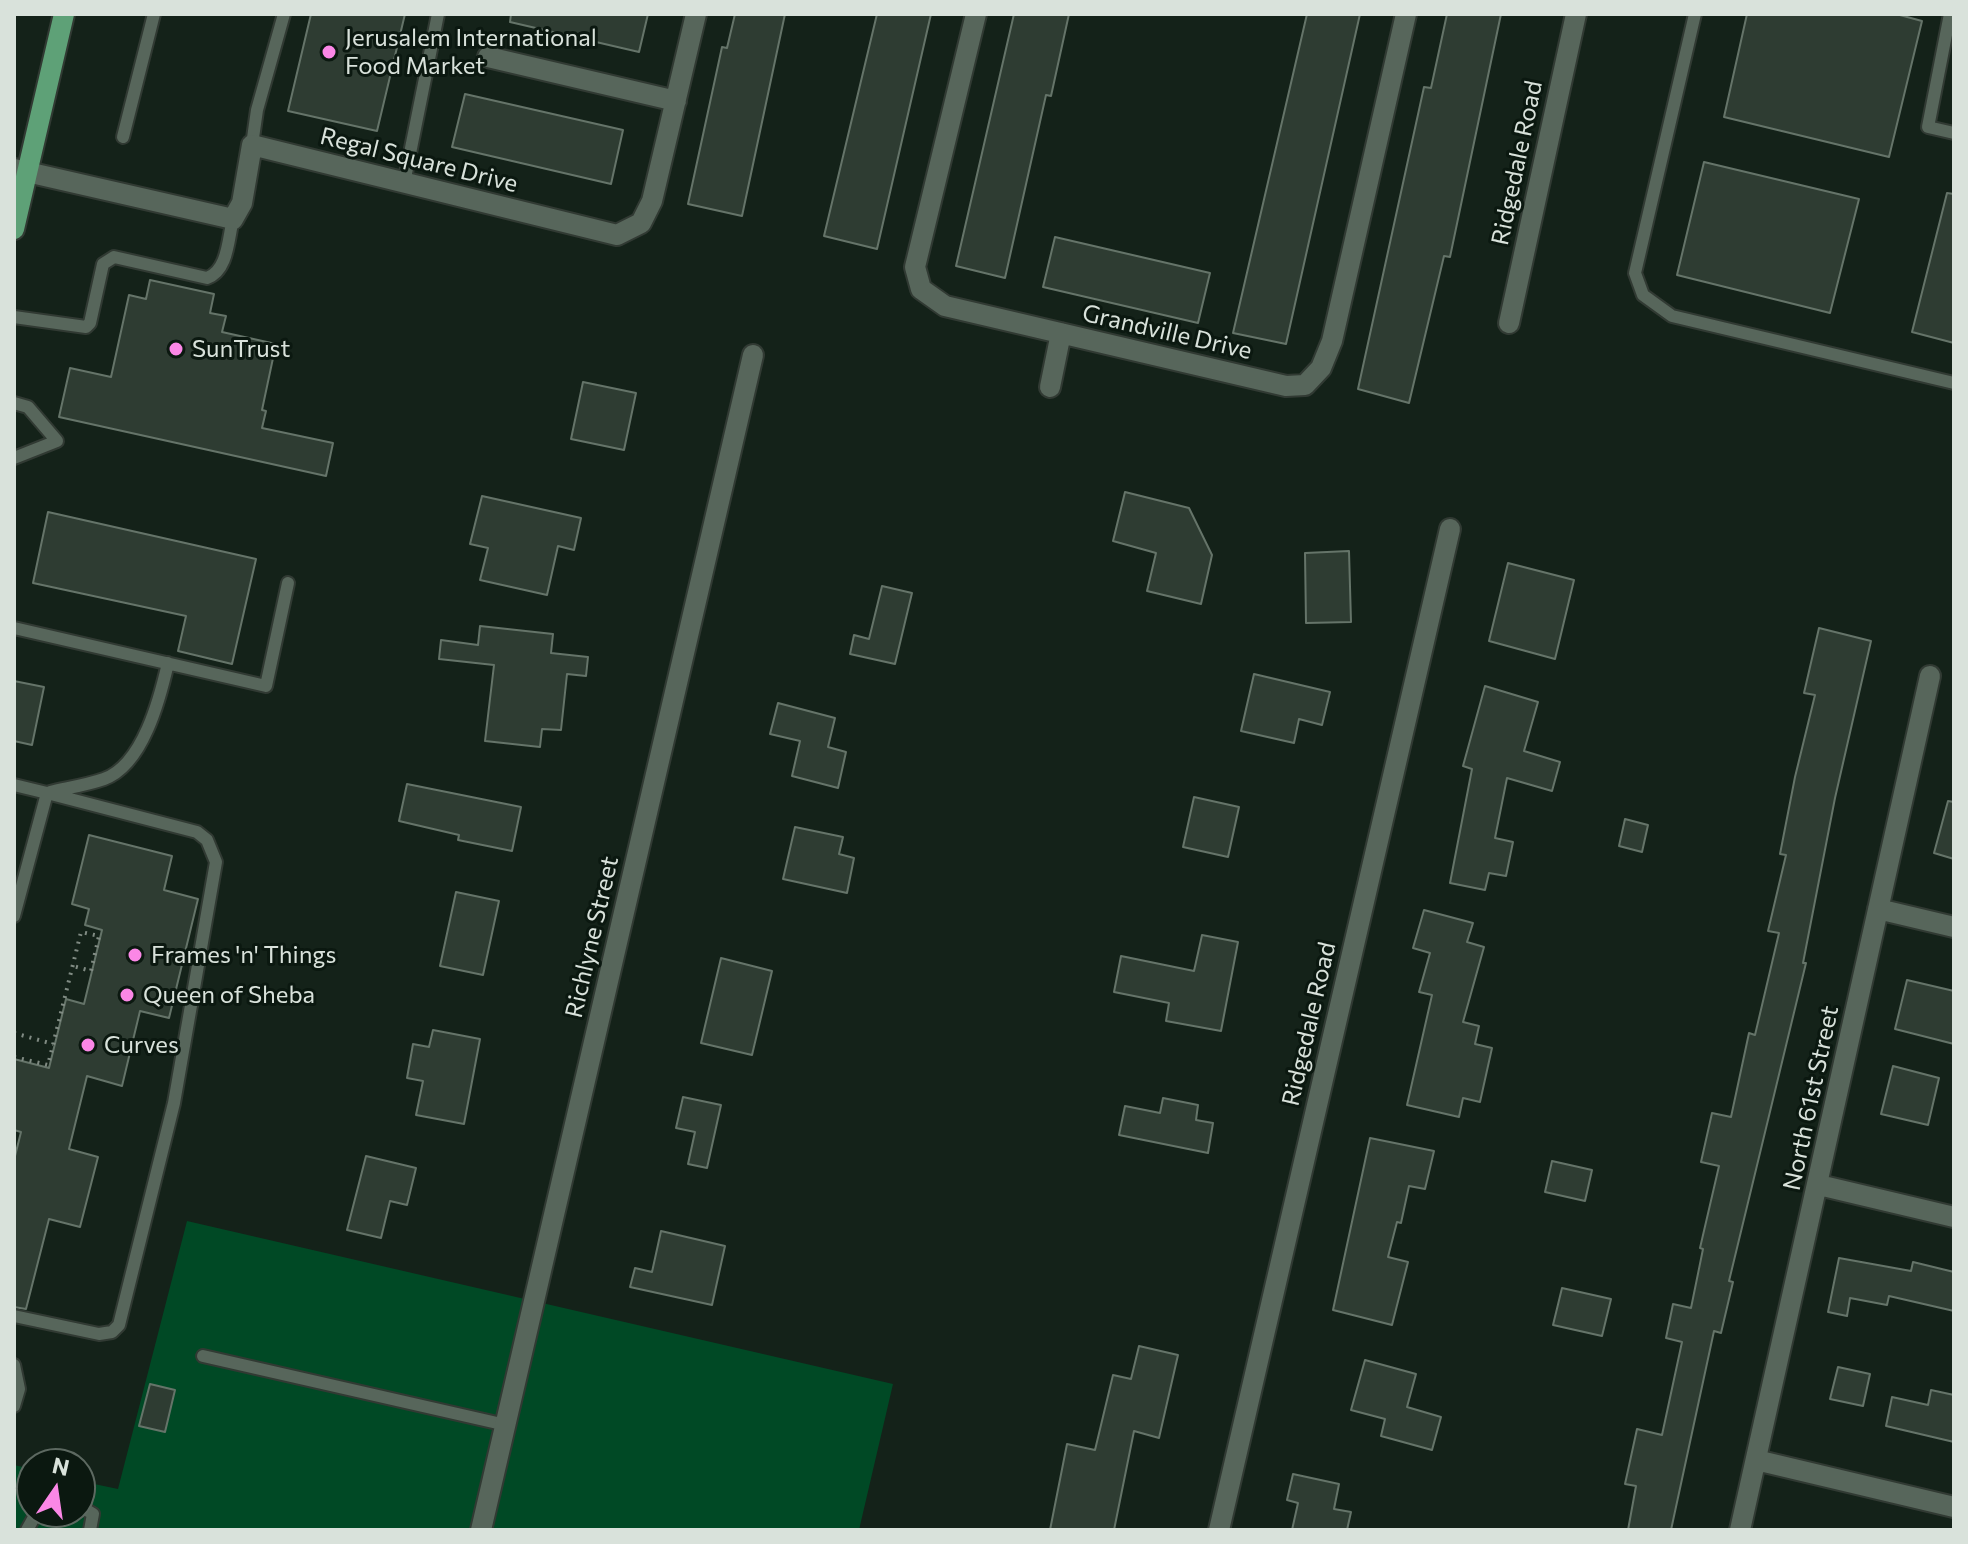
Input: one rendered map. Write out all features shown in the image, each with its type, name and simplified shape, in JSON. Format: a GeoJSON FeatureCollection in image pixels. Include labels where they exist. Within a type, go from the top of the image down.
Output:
{"type":"FeatureCollection","features":[{"type":"Feature","properties":{"kind":"main road"},"geometry":{"type":"LineString","coordinates":[[14,229],[21,170],[64,14]]}},
{"type":"Feature","properties":{"kind":"street","name":"Regal Square Drive"},"geometry":{"type":"LineString","coordinates":[[252,145],[617,235],[641,223],[652,201],[696,14]]}},
{"type":"Feature","properties":{"kind":"street","name":"Grandville Drive"},"geometry":{"type":"LineString","coordinates":[[976,14],[915,267],[921,289],[945,306],[1286,386],[1305,385],[1321,368],[1332,341],[1406,14]]}},
{"type":"Feature","properties":{"kind":"street","name":"Ridgedale Road"},"geometry":{"type":"LineString","coordinates":[[1509,323],[1576,14]]}},
{"type":"Feature","properties":{"kind":"street"},"geometry":{"type":"LineString","coordinates":[[488,57],[676,101]]}},
{"type":"Feature","properties":{"kind":"street"},"geometry":{"type":"LineString","coordinates":[[21,170],[233,219],[242,203],[252,145]]}},
{"type":"Feature","properties":{"kind":"street"},"geometry":{"type":"LineString","coordinates":[[1050,387],[1061,333]]}},
{"type":"Feature","properties":{"kind":"street","name":"Richlyne Street"},"geometry":{"type":"LineString","coordinates":[[481,1530],[753,355]]}},
{"type":"Feature","properties":{"kind":"street","name":"Ridgedale Road"},"geometry":{"type":"LineString","coordinates":[[1219,1530],[1450,529]]}},
{"type":"Feature","properties":{"kind":"street","name":"North 61st Street"},"geometry":{"type":"LineString","coordinates":[[1740,1530],[1930,676]]}},
{"type":"Feature","properties":{"kind":"street"},"geometry":{"type":"LineString","coordinates":[[1878,909],[1954,927]]}},
{"type":"Feature","properties":{"kind":"street"},"geometry":{"type":"LineString","coordinates":[[1819,1185],[1954,1217]]}},
{"type":"Feature","properties":{"kind":"street"},"geometry":{"type":"LineString","coordinates":[[1756,1460],[1954,1507]]}},
{"type":"Feature","properties":{"kind":"lane"},"geometry":{"type":"LineString","coordinates":[[123,137],[154,14]]}},
{"type":"Feature","properties":{"kind":"lane"},"geometry":{"type":"LineString","coordinates":[[252,145],[257,110],[284,14]]}},
{"type":"Feature","properties":{"kind":"lane"},"geometry":{"type":"LineString","coordinates":[[404,183],[438,14]]}},
{"type":"Feature","properties":{"kind":"lane"},"geometry":{"type":"LineString","coordinates":[[1695,14],[1635,273],[1643,295],[1672,316],[1954,383]]}},
{"type":"Feature","properties":{"kind":"lane"},"geometry":{"type":"LineString","coordinates":[[1950,14],[1928,127],[1954,133]]}},
{"type":"Feature","properties":{"kind":"lane"},"geometry":{"type":"LineString","coordinates":[[14,317],[86,327],[90,323],[103,264],[114,257],[207,278],[216,275],[222,266],[233,219]]}},
{"type":"Feature","properties":{"kind":"lane"},"geometry":{"type":"LineString","coordinates":[[14,403],[28,407],[57,441],[14,458]]}},
{"type":"Feature","properties":{"kind":"lane"},"geometry":{"type":"LineString","coordinates":[[14,628],[266,686],[288,583]]}},
{"type":"Feature","properties":{"kind":"lane"},"geometry":{"type":"LineString","coordinates":[[47,793],[107,778],[124,764],[151,725],[168,663]]}},
{"type":"Feature","properties":{"kind":"lane"},"geometry":{"type":"LineString","coordinates":[[14,785],[197,832],[207,840],[216,862],[174,1103],[119,1325],[112,1332],[99,1334],[14,1316]]}},
{"type":"Feature","properties":{"kind":"lane"},"geometry":{"type":"LineString","coordinates":[[14,916],[47,793]]}},
{"type":"Feature","properties":{"kind":"lane"},"geometry":{"type":"LineString","coordinates":[[203,1356],[506,1425]]}},
{"type":"Feature","properties":{"kind":"lane"},"geometry":{"type":"LineString","coordinates":[[14,1365],[19,1389],[14,1406]]}},
{"type":"Feature","properties":{"kind":"path"},"geometry":{"type":"LineString","coordinates":[[14,1057],[48,1065],[81,932],[99,936],[91,971],[73,966]]}},
{"type":"Feature","properties":{"kind":"path"},"geometry":{"type":"LineString","coordinates":[[14,1033],[53,1044]]}},
{"type":"Feature","properties":{"kind":"green space"},"geometry":{"type":"Polygon","coordinates":[[[187,1221],[893,1384],[859,1530],[14,1530],[14,1465],[16,1528],[96,1528],[96,1484],[118,1489],[187,1221]]]}},
{"type":"Feature","properties":{"kind":"building"},"geometry":{"type":"Polygon","coordinates":[[[311,14],[405,14],[377,131],[288,111],[311,14]]]}},
{"type":"Feature","properties":{"kind":"building"},"geometry":{"type":"Polygon","coordinates":[[[511,14],[648,14],[639,52],[510,22],[511,14]]]}},
{"type":"Feature","properties":{"kind":"building"},"geometry":{"type":"Polygon","coordinates":[[[735,14],[785,14],[742,216],[688,204],[722,47],[727,48],[735,14]]]}},
{"type":"Feature","properties":{"kind":"building"},"geometry":{"type":"Polygon","coordinates":[[[877,14],[931,14],[877,249],[824,236],[877,14]]]}},
{"type":"Feature","properties":{"kind":"building"},"geometry":{"type":"Polygon","coordinates":[[[1014,14],[1069,14],[1051,96],[1046,95],[1005,278],[956,266],[1014,14]]]}},
{"type":"Feature","properties":{"kind":"building"},"geometry":{"type":"Polygon","coordinates":[[[1307,14],[1360,14],[1286,344],[1233,333],[1307,14]]]}},
{"type":"Feature","properties":{"kind":"building"},"geometry":{"type":"Polygon","coordinates":[[[1447,14],[1501,14],[1450,257],[1444,256],[1409,403],[1358,389],[1424,87],[1431,88],[1447,14]]]}},
{"type":"Feature","properties":{"kind":"building"},"geometry":{"type":"Polygon","coordinates":[[[1747,14],[1896,14],[1922,21],[1889,157],[1724,117],[1747,14]]]}},
{"type":"Feature","properties":{"kind":"building"},"geometry":{"type":"Polygon","coordinates":[[[465,94],[623,130],[611,184],[452,147],[465,94]]]}},
{"type":"Feature","properties":{"kind":"building"},"geometry":{"type":"Polygon","coordinates":[[[1704,162],[1859,199],[1830,313],[1677,275],[1704,162]]]}},
{"type":"Feature","properties":{"kind":"building"},"geometry":{"type":"Polygon","coordinates":[[[1947,193],[1954,194],[1954,343],[1912,332],[1947,193]]]}},
{"type":"Feature","properties":{"kind":"building"},"geometry":{"type":"Polygon","coordinates":[[[1055,237],[1210,273],[1198,323],[1043,287],[1055,237]]]}},
{"type":"Feature","properties":{"kind":"building"},"geometry":{"type":"Polygon","coordinates":[[[150,280],[214,294],[210,313],[226,316],[222,332],[276,344],[262,410],[266,411],[262,428],[333,443],[326,476],[59,417],[70,368],[111,377],[129,295],[146,299],[150,280]]]}},
{"type":"Feature","properties":{"kind":"building"},"geometry":{"type":"Polygon","coordinates":[[[583,382],[636,393],[624,450],[571,439],[583,382]]]}},
{"type":"Feature","properties":{"kind":"building"},"geometry":{"type":"Polygon","coordinates":[[[1125,492],[1189,508],[1212,555],[1201,604],[1147,591],[1156,553],[1113,541],[1125,492]]]}},
{"type":"Feature","properties":{"kind":"building"},"geometry":{"type":"Polygon","coordinates":[[[482,496],[581,518],[574,550],[558,546],[547,595],[480,580],[488,548],[470,544],[482,496]]]}},
{"type":"Feature","properties":{"kind":"building"},"geometry":{"type":"Polygon","coordinates":[[[48,512],[256,559],[232,664],[178,651],[186,616],[33,583],[48,512]]]}},
{"type":"Feature","properties":{"kind":"building"},"geometry":{"type":"Polygon","coordinates":[[[1349,551],[1351,622],[1306,623],[1305,553],[1349,551]]]}},
{"type":"Feature","properties":{"kind":"building"},"geometry":{"type":"Polygon","coordinates":[[[1508,563],[1574,580],[1555,659],[1489,641],[1508,563]]]}},
{"type":"Feature","properties":{"kind":"building"},"geometry":{"type":"Polygon","coordinates":[[[882,586],[912,593],[895,664],[850,654],[854,635],[869,639],[882,586]]]}},
{"type":"Feature","properties":{"kind":"building"},"geometry":{"type":"Polygon","coordinates":[[[480,626],[553,634],[551,653],[588,657],[586,676],[567,674],[561,730],[542,729],[540,747],[485,741],[494,665],[439,659],[441,640],[478,645],[480,626]]]}},
{"type":"Feature","properties":{"kind":"building"},"geometry":{"type":"Polygon","coordinates":[[[1819,628],[1871,641],[1835,798],[1803,963],[1806,963],[1729,1281],[1733,1282],[1721,1333],[1714,1331],[1671,1530],[1628,1530],[1636,1486],[1625,1484],[1637,1429],[1662,1435],[1682,1342],[1666,1338],[1673,1304],[1691,1308],[1703,1249],[1700,1248],[1719,1166],[1701,1162],[1712,1113],[1731,1117],[1749,1033],[1755,1035],[1779,933],[1768,931],[1786,855],[1780,854],[1795,777],[1815,695],[1804,693],[1819,628]]]}},
{"type":"Feature","properties":{"kind":"building"},"geometry":{"type":"Polygon","coordinates":[[[1254,674],[1330,692],[1322,725],[1299,719],[1294,743],[1241,731],[1254,674]]]}},
{"type":"Feature","properties":{"kind":"building"},"geometry":{"type":"Polygon","coordinates":[[[14,681],[44,687],[32,745],[14,741],[14,681]]]}},
{"type":"Feature","properties":{"kind":"building"},"geometry":{"type":"Polygon","coordinates":[[[1485,686],[1538,702],[1524,751],[1560,762],[1552,791],[1507,778],[1495,838],[1513,842],[1506,876],[1489,873],[1485,890],[1450,883],[1472,769],[1463,766],[1485,686]]]}},
{"type":"Feature","properties":{"kind":"building"},"geometry":{"type":"Polygon","coordinates":[[[778,703],[835,718],[828,747],[846,752],[838,788],[792,776],[800,741],[770,734],[778,703]]]}},
{"type":"Feature","properties":{"kind":"building"},"geometry":{"type":"Polygon","coordinates":[[[407,784],[521,807],[512,851],[458,840],[459,835],[399,821],[407,784]]]}},
{"type":"Feature","properties":{"kind":"building"},"geometry":{"type":"Polygon","coordinates":[[[1194,797],[1239,807],[1228,857],[1183,847],[1194,797]]]}},
{"type":"Feature","properties":{"kind":"building"},"geometry":{"type":"Polygon","coordinates":[[[1948,801],[1954,802],[1954,859],[1934,853],[1948,801]]]}},
{"type":"Feature","properties":{"kind":"building"},"geometry":{"type":"Polygon","coordinates":[[[1625,819],[1648,825],[1642,852],[1619,846],[1625,819]]]}},
{"type":"Feature","properties":{"kind":"building"},"geometry":{"type":"Polygon","coordinates":[[[795,827],[843,837],[839,854],[854,858],[847,893],[783,879],[795,827]]]}},
{"type":"Feature","properties":{"kind":"building"},"geometry":{"type":"Polygon","coordinates":[[[89,835],[172,856],[164,890],[198,899],[169,1018],[140,1011],[122,1086],[87,1076],[69,1149],[98,1157],[80,1227],[49,1219],[26,1309],[14,1307],[14,1160],[21,1132],[14,1130],[14,1059],[49,1068],[66,999],[84,1004],[102,930],[85,925],[89,909],[72,904],[89,835]]]}},
{"type":"Feature","properties":{"kind":"building"},"geometry":{"type":"Polygon","coordinates":[[[456,892],[499,901],[483,975],[440,966],[456,892]]]}},
{"type":"Feature","properties":{"kind":"building"},"geometry":{"type":"Polygon","coordinates":[[[1424,910],[1473,923],[1467,942],[1484,947],[1463,1022],[1479,1026],[1475,1044],[1492,1048],[1480,1102],[1463,1098],[1459,1117],[1407,1105],[1432,995],[1419,992],[1430,953],[1413,948],[1424,910]]]}},
{"type":"Feature","properties":{"kind":"building"},"geometry":{"type":"Polygon","coordinates":[[[1202,935],[1238,942],[1221,1031],[1166,1021],[1169,1003],[1114,992],[1121,956],[1194,971],[1202,935]]]}},
{"type":"Feature","properties":{"kind":"building"},"geometry":{"type":"Polygon","coordinates":[[[721,958],[772,971],[752,1055],[701,1043],[721,958]]]}},
{"type":"Feature","properties":{"kind":"building"},"geometry":{"type":"Polygon","coordinates":[[[1907,980],[1954,991],[1954,1044],[1895,1029],[1907,980]]]}},
{"type":"Feature","properties":{"kind":"building"},"geometry":{"type":"Polygon","coordinates":[[[433,1030],[480,1039],[464,1124],[416,1115],[423,1081],[407,1078],[413,1044],[429,1047],[433,1030]]]}},
{"type":"Feature","properties":{"kind":"building"},"geometry":{"type":"Polygon","coordinates":[[[1893,1066],[1939,1078],[1928,1125],[1881,1114],[1893,1066]]]}},
{"type":"Feature","properties":{"kind":"building"},"geometry":{"type":"Polygon","coordinates":[[[683,1097],[721,1105],[707,1168],[688,1164],[695,1132],[676,1128],[683,1097]]]}},
{"type":"Feature","properties":{"kind":"building"},"geometry":{"type":"Polygon","coordinates":[[[1163,1098],[1198,1105],[1196,1120],[1213,1123],[1208,1153],[1119,1135],[1125,1106],[1160,1113],[1163,1098]]]}},
{"type":"Feature","properties":{"kind":"building"},"geometry":{"type":"Polygon","coordinates":[[[1370,1138],[1434,1151],[1425,1189],[1409,1186],[1401,1223],[1397,1222],[1388,1257],[1408,1262],[1392,1325],[1333,1310],[1370,1138]]]}},
{"type":"Feature","properties":{"kind":"building"},"geometry":{"type":"Polygon","coordinates":[[[366,1156],[416,1168],[407,1205],[390,1201],[381,1238],[347,1230],[366,1156]]]}},
{"type":"Feature","properties":{"kind":"building"},"geometry":{"type":"Polygon","coordinates":[[[1552,1161],[1592,1170],[1585,1201],[1545,1192],[1552,1161]]]}},
{"type":"Feature","properties":{"kind":"building"},"geometry":{"type":"Polygon","coordinates":[[[661,1231],[725,1246],[712,1305],[630,1287],[635,1268],[652,1272],[661,1231]]]}},
{"type":"Feature","properties":{"kind":"building"},"geometry":{"type":"Polygon","coordinates":[[[1839,1258],[1911,1271],[1913,1262],[1954,1272],[1954,1311],[1889,1296],[1887,1305],[1850,1298],[1847,1316],[1828,1312],[1839,1258]]]}},
{"type":"Feature","properties":{"kind":"building"},"geometry":{"type":"Polygon","coordinates":[[[1562,1288],[1611,1299],[1602,1336],[1553,1325],[1562,1288]]]}},
{"type":"Feature","properties":{"kind":"building"},"geometry":{"type":"Polygon","coordinates":[[[1139,1346],[1178,1355],[1159,1438],[1134,1431],[1114,1530],[1050,1530],[1067,1444],[1095,1450],[1113,1375],[1131,1379],[1139,1346]]]}},
{"type":"Feature","properties":{"kind":"building"},"geometry":{"type":"Polygon","coordinates":[[[1365,1360],[1416,1374],[1407,1407],[1441,1417],[1432,1450],[1381,1436],[1385,1419],[1351,1410],[1365,1360]]]}},
{"type":"Feature","properties":{"kind":"building"},"geometry":{"type":"Polygon","coordinates":[[[1838,1367],[1870,1374],[1863,1406],[1830,1399],[1838,1367]]]}},
{"type":"Feature","properties":{"kind":"building"},"geometry":{"type":"Polygon","coordinates":[[[150,1384],[175,1390],[165,1432],[139,1426],[150,1384]]]}},
{"type":"Feature","properties":{"kind":"building"},"geometry":{"type":"Polygon","coordinates":[[[1931,1390],[1954,1395],[1954,1442],[1886,1426],[1892,1397],[1928,1405],[1931,1390]]]}},
{"type":"Feature","properties":{"kind":"building"},"geometry":{"type":"Polygon","coordinates":[[[1293,1474],[1339,1484],[1334,1509],[1351,1512],[1347,1530],[1292,1530],[1298,1503],[1287,1500],[1293,1474]]]}},
{"type":"Feature","properties":{"kind":"place","name":"Jerusalem International Food Market"},"geometry":{"type":"Point","coordinates":[329,52]}},
{"type":"Feature","properties":{"kind":"place","name":"SunTrust"},"geometry":{"type":"Point","coordinates":[176,349]}},
{"type":"Feature","properties":{"kind":"place","name":"Frames 'n' Things"},"geometry":{"type":"Point","coordinates":[135,955]}},
{"type":"Feature","properties":{"kind":"place","name":"Queen of Sheba"},"geometry":{"type":"Point","coordinates":[127,995]}},
{"type":"Feature","properties":{"kind":"place","name":"Curves"},"geometry":{"type":"Point","coordinates":[88,1045]}}]}
